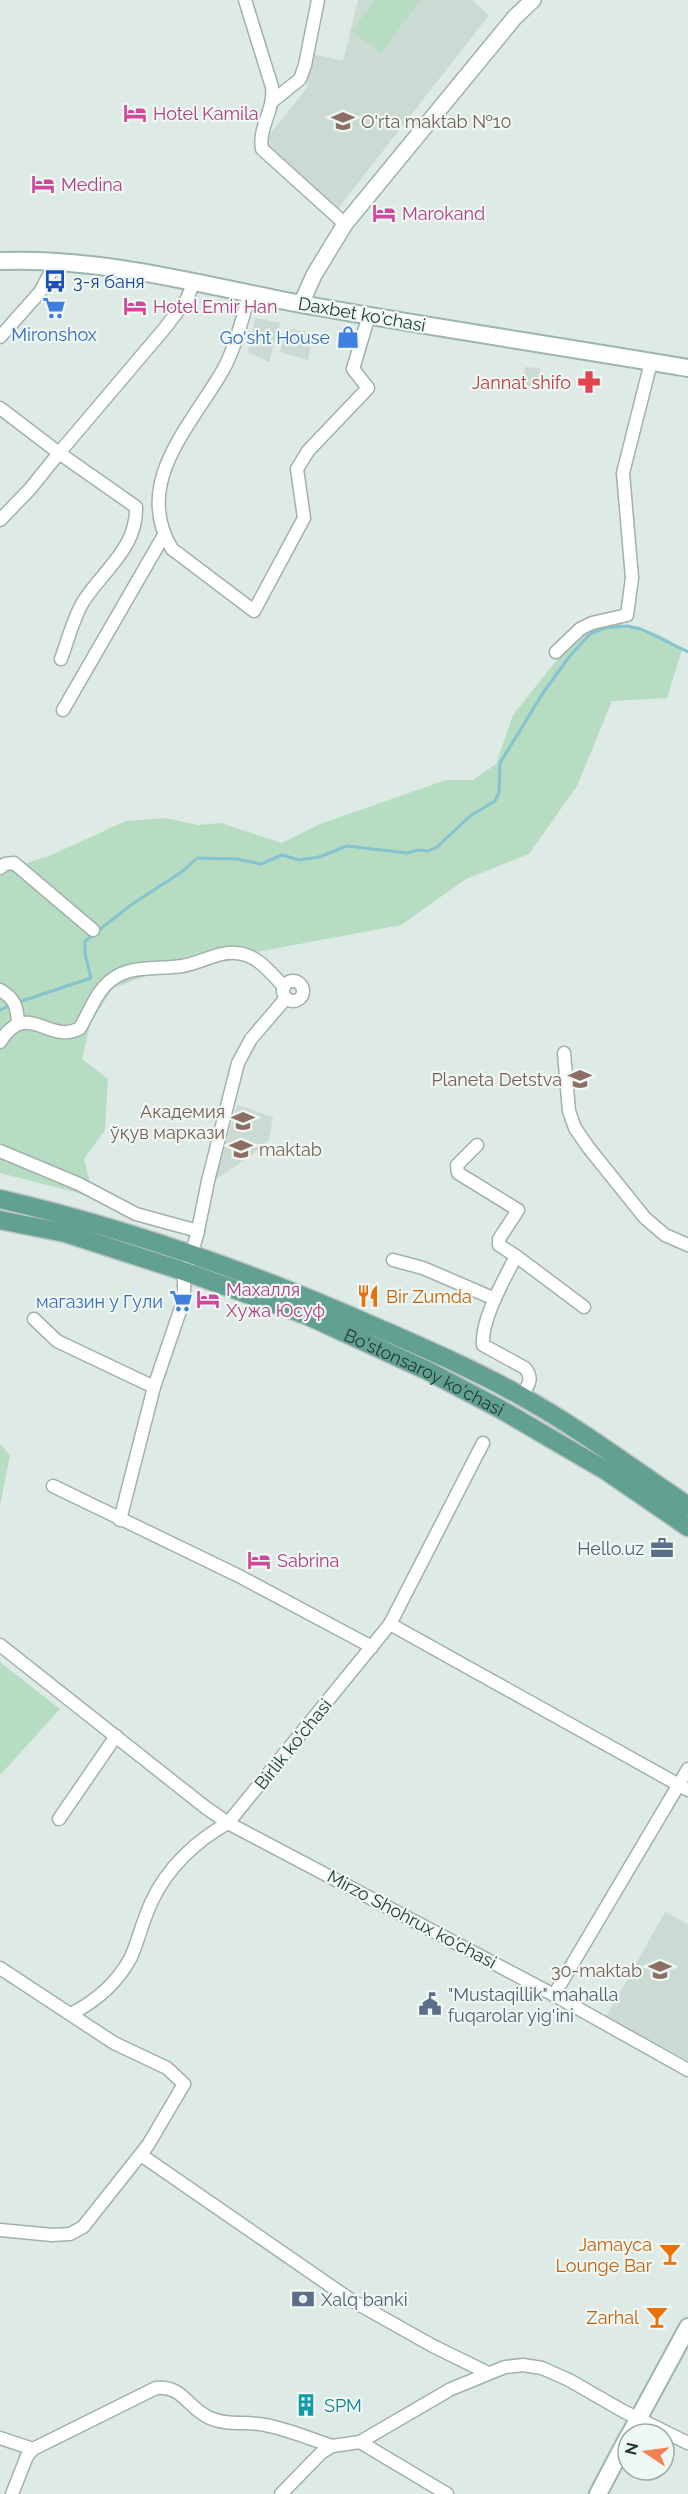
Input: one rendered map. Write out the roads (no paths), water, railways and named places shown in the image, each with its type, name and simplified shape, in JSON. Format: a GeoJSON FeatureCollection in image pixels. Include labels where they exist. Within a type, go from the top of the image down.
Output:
{"type":"FeatureCollection","features":[{"type":"Feature","properties":{"kind":"main road","name":"Daxbet ko'chasi"},"geometry":{"type":"LineString","coordinates":[[0,261],[30,260],[158,273],[301,304],[688,369]]}},
{"type":"Feature","properties":{"kind":"main road","name":"Bo'stonsaroy ko'chasi"},"geometry":{"type":"LineString","coordinates":[[0,1199],[66,1214],[192,1253],[314,1299],[439,1354],[522,1396],[688,1506]]}},
{"type":"Feature","properties":{"kind":"main road","name":"Bo'stonsaroy ko'chasi"},"geometry":{"type":"LineString","coordinates":[[0,1220],[65,1233],[186,1272],[306,1315],[428,1371],[502,1410],[608,1472],[688,1527]]}},
{"type":"Feature","properties":{"kind":"main road"},"geometry":{"type":"LineString","coordinates":[[636,2422],[688,2327]]}},
{"type":"Feature","properties":{"kind":"main road"},"geometry":{"type":"LineString","coordinates":[[598,2494],[616,2460]]}},
{"type":"Feature","properties":{"kind":"street"},"geometry":{"type":"LineString","coordinates":[[245,0],[274,100]]}},
{"type":"Feature","properties":{"kind":"street"},"geometry":{"type":"LineString","coordinates":[[318,0],[300,79],[274,100],[260,140],[262,149],[345,224]]}},
{"type":"Feature","properties":{"kind":"street"},"geometry":{"type":"LineString","coordinates":[[301,304],[314,275],[345,224],[515,17],[533,0]]}},
{"type":"Feature","properties":{"kind":"street"},"geometry":{"type":"LineString","coordinates":[[0,337],[40,292],[55,264]]}},
{"type":"Feature","properties":{"kind":"street"},"geometry":{"type":"LineString","coordinates":[[0,520],[165,328],[187,298],[194,281]]}},
{"type":"Feature","properties":{"kind":"street"},"geometry":{"type":"LineString","coordinates":[[250,292],[224,368],[165,464],[160,485],[159,516],[162,532],[172,549],[254,611],[304,518],[297,469],[308,451],[368,390],[368,385],[353,369],[369,315]]}},
{"type":"Feature","properties":{"kind":"street"},"geometry":{"type":"LineString","coordinates":[[556,652],[580,629],[592,623],[627,615],[632,579],[623,473],[651,362]]}},
{"type":"Feature","properties":{"kind":"street"},"geometry":{"type":"LineString","coordinates":[[0,408],[136,507],[136,519],[130,539],[122,554],[79,610],[61,659]]}},
{"type":"Feature","properties":{"kind":"street"},"geometry":{"type":"LineString","coordinates":[[63,710],[162,532]]}},
{"type":"Feature","properties":{"kind":"street"},"geometry":{"type":"LineString","coordinates":[[0,868],[5,864],[14,863],[93,930]]}},
{"type":"Feature","properties":{"kind":"street"},"geometry":{"type":"LineString","coordinates":[[0,1042],[18,1023],[27,1022],[58,1031],[74,1032],[80,1028],[101,991],[119,975],[150,967],[183,966],[236,953],[251,957],[270,971],[285,993],[251,1039],[238,1063],[186,1272],[184,1299],[154,1387],[120,1520]]}},
{"type":"Feature","properties":{"kind":"street"},"geometry":{"type":"LineString","coordinates":[[0,990],[14,999],[18,1023]]}},
{"type":"Feature","properties":{"kind":"street"},"geometry":{"type":"LineString","coordinates":[[564,1053],[569,1111],[575,1128],[645,1218],[665,1235],[688,1245]]}},
{"type":"Feature","properties":{"kind":"street"},"geometry":{"type":"LineString","coordinates":[[477,1145],[457,1165],[456,1170],[517,1208],[518,1210],[499,1242],[584,1307]]}},
{"type":"Feature","properties":{"kind":"street"},"geometry":{"type":"LineString","coordinates":[[0,1151],[79,1184],[136,1214],[198,1231]]}},
{"type":"Feature","properties":{"kind":"street"},"geometry":{"type":"LineString","coordinates":[[516,1256],[495,1299],[482,1337],[483,1345],[530,1373],[531,1380],[522,1396]]}},
{"type":"Feature","properties":{"kind":"street"},"geometry":{"type":"LineString","coordinates":[[393,1260],[423,1268],[495,1299]]}},
{"type":"Feature","properties":{"kind":"street"},"geometry":{"type":"LineString","coordinates":[[34,1319],[57,1341],[154,1387]]}},
{"type":"Feature","properties":{"kind":"street","name":"Birlik ko'chasi"},"geometry":{"type":"LineString","coordinates":[[71,2014],[105,1991],[122,1970],[131,1957],[152,1899],[170,1872],[208,1834],[228,1823],[390,1624],[483,1443]]}},
{"type":"Feature","properties":{"kind":"street"},"geometry":{"type":"LineString","coordinates":[[53,1486],[239,1576],[372,1647]]}},
{"type":"Feature","properties":{"kind":"street"},"geometry":{"type":"LineString","coordinates":[[390,1624],[683,1788]]}},
{"type":"Feature","properties":{"kind":"street","name":"Mirzo Shohrux ko'chasi"},"geometry":{"type":"LineString","coordinates":[[0,1645],[205,1808],[228,1823],[554,1995],[688,2070]]}},
{"type":"Feature","properties":{"kind":"street"},"geometry":{"type":"LineString","coordinates":[[59,1819],[116,1736]]}},
{"type":"Feature","properties":{"kind":"street"},"geometry":{"type":"LineString","coordinates":[[554,1995],[683,1788],[688,1769]]}},
{"type":"Feature","properties":{"kind":"street"},"geometry":{"type":"LineString","coordinates":[[0,1968],[114,2043],[166,2068],[182,2079],[184,2084],[141,2155],[83,2227],[70,2234],[52,2235],[0,2230]]}},
{"type":"Feature","properties":{"kind":"street"},"geometry":{"type":"LineString","coordinates":[[141,2155],[351,2300],[433,2346],[488,2373]]}},
{"type":"Feature","properties":{"kind":"street"},"geometry":{"type":"LineString","coordinates":[[281,2494],[321,2453],[332,2446],[360,2442],[452,2389],[505,2367],[523,2365],[542,2368],[688,2443]]}},
{"type":"Feature","properties":{"kind":"street"},"geometry":{"type":"LineString","coordinates":[[12,2494],[27,2456],[33,2449],[156,2388],[174,2389],[192,2407],[208,2418],[221,2422],[267,2425],[332,2446]]}},
{"type":"Feature","properties":{"kind":"street"},"geometry":{"type":"LineString","coordinates":[[0,2438],[33,2449]]}},
{"type":"Feature","properties":{"kind":"street"},"geometry":{"type":"LineString","coordinates":[[360,2442],[447,2494]]}},
{"type":"Feature","properties":{"kind":"waterway"},"geometry":{"type":"LineString","coordinates":[[22,1001],[91,978],[85,954],[85,941],[131,905],[183,871],[197,858],[237,859],[261,864],[282,855],[299,860],[319,857],[347,846],[407,853],[418,850],[428,851],[437,847],[470,816],[495,801],[499,793],[500,763],[543,693],[569,657],[590,634],[605,628],[627,626],[641,629],[688,652]]}},
{"type":"Feature","properties":{"kind":"waterway"},"geometry":{"type":"LineString","coordinates":[[0,1010],[11,1005]]}},
{"type":"Feature","properties":{"kind":"place","name":"Hotel Kamila"},"geometry":{"type":"Point","coordinates":[135,113]}},
{"type":"Feature","properties":{"kind":"place","name":"O'rta maktab №10"},"geometry":{"type":"Point","coordinates":[343,121]}},
{"type":"Feature","properties":{"kind":"place","name":"Medina"},"geometry":{"type":"Point","coordinates":[43,184]}},
{"type":"Feature","properties":{"kind":"place","name":"Marokand"},"geometry":{"type":"Point","coordinates":[384,213]}},
{"type":"Feature","properties":{"kind":"place","name":"3-я баня"},"geometry":{"type":"Point","coordinates":[55,281]}},
{"type":"Feature","properties":{"kind":"place","name":"Hotel Emir Han"},"geometry":{"type":"Point","coordinates":[135,306]}},
{"type":"Feature","properties":{"kind":"place","name":"Mironshox"},"geometry":{"type":"Point","coordinates":[54,308]}},
{"type":"Feature","properties":{"kind":"place","name":"Go'sht House"},"geometry":{"type":"Point","coordinates":[348,337]}},
{"type":"Feature","properties":{"kind":"place","name":"Jannat shifo"},"geometry":{"type":"Point","coordinates":[589,382]}},
{"type":"Feature","properties":{"kind":"place","name":"Planeta Detstva"},"geometry":{"type":"Point","coordinates":[580,1079]}},
{"type":"Feature","properties":{"kind":"place","name":"Академия ўқув маркази"},"geometry":{"type":"Point","coordinates":[243,1121]}},
{"type":"Feature","properties":{"kind":"place","name":"maktab"},"geometry":{"type":"Point","coordinates":[241,1149]}},
{"type":"Feature","properties":{"kind":"place","name":"Bir Zumda"},"geometry":{"type":"Point","coordinates":[368,1296]}},
{"type":"Feature","properties":{"kind":"place","name":"Махалля Хужа Юсуф"},"geometry":{"type":"Point","coordinates":[208,1299]}},
{"type":"Feature","properties":{"kind":"place","name":"магазин у Гули"},"geometry":{"type":"Point","coordinates":[181,1301]}},
{"type":"Feature","properties":{"kind":"place","name":"Hello.uz"},"geometry":{"type":"Point","coordinates":[662,1548]}},
{"type":"Feature","properties":{"kind":"place","name":"Sabrina"},"geometry":{"type":"Point","coordinates":[259,1560]}},
{"type":"Feature","properties":{"kind":"place","name":"30-maktab"},"geometry":{"type":"Point","coordinates":[660,1970]}},
{"type":"Feature","properties":{"kind":"place","name":"\"Mustaqillik\" mahalla fuqarolar yig'ini"},"geometry":{"type":"Point","coordinates":[430,2004]}},
{"type":"Feature","properties":{"kind":"place","name":"Jamayca Lounge Bar"},"geometry":{"type":"Point","coordinates":[670,2254]}},
{"type":"Feature","properties":{"kind":"place","name":"Xalq banki"},"geometry":{"type":"Point","coordinates":[303,2299]}},
{"type":"Feature","properties":{"kind":"place","name":"Zarhal"},"geometry":{"type":"Point","coordinates":[657,2317]}},
{"type":"Feature","properties":{"kind":"place","name":"SPM"},"geometry":{"type":"Point","coordinates":[306,2405]}}]}
